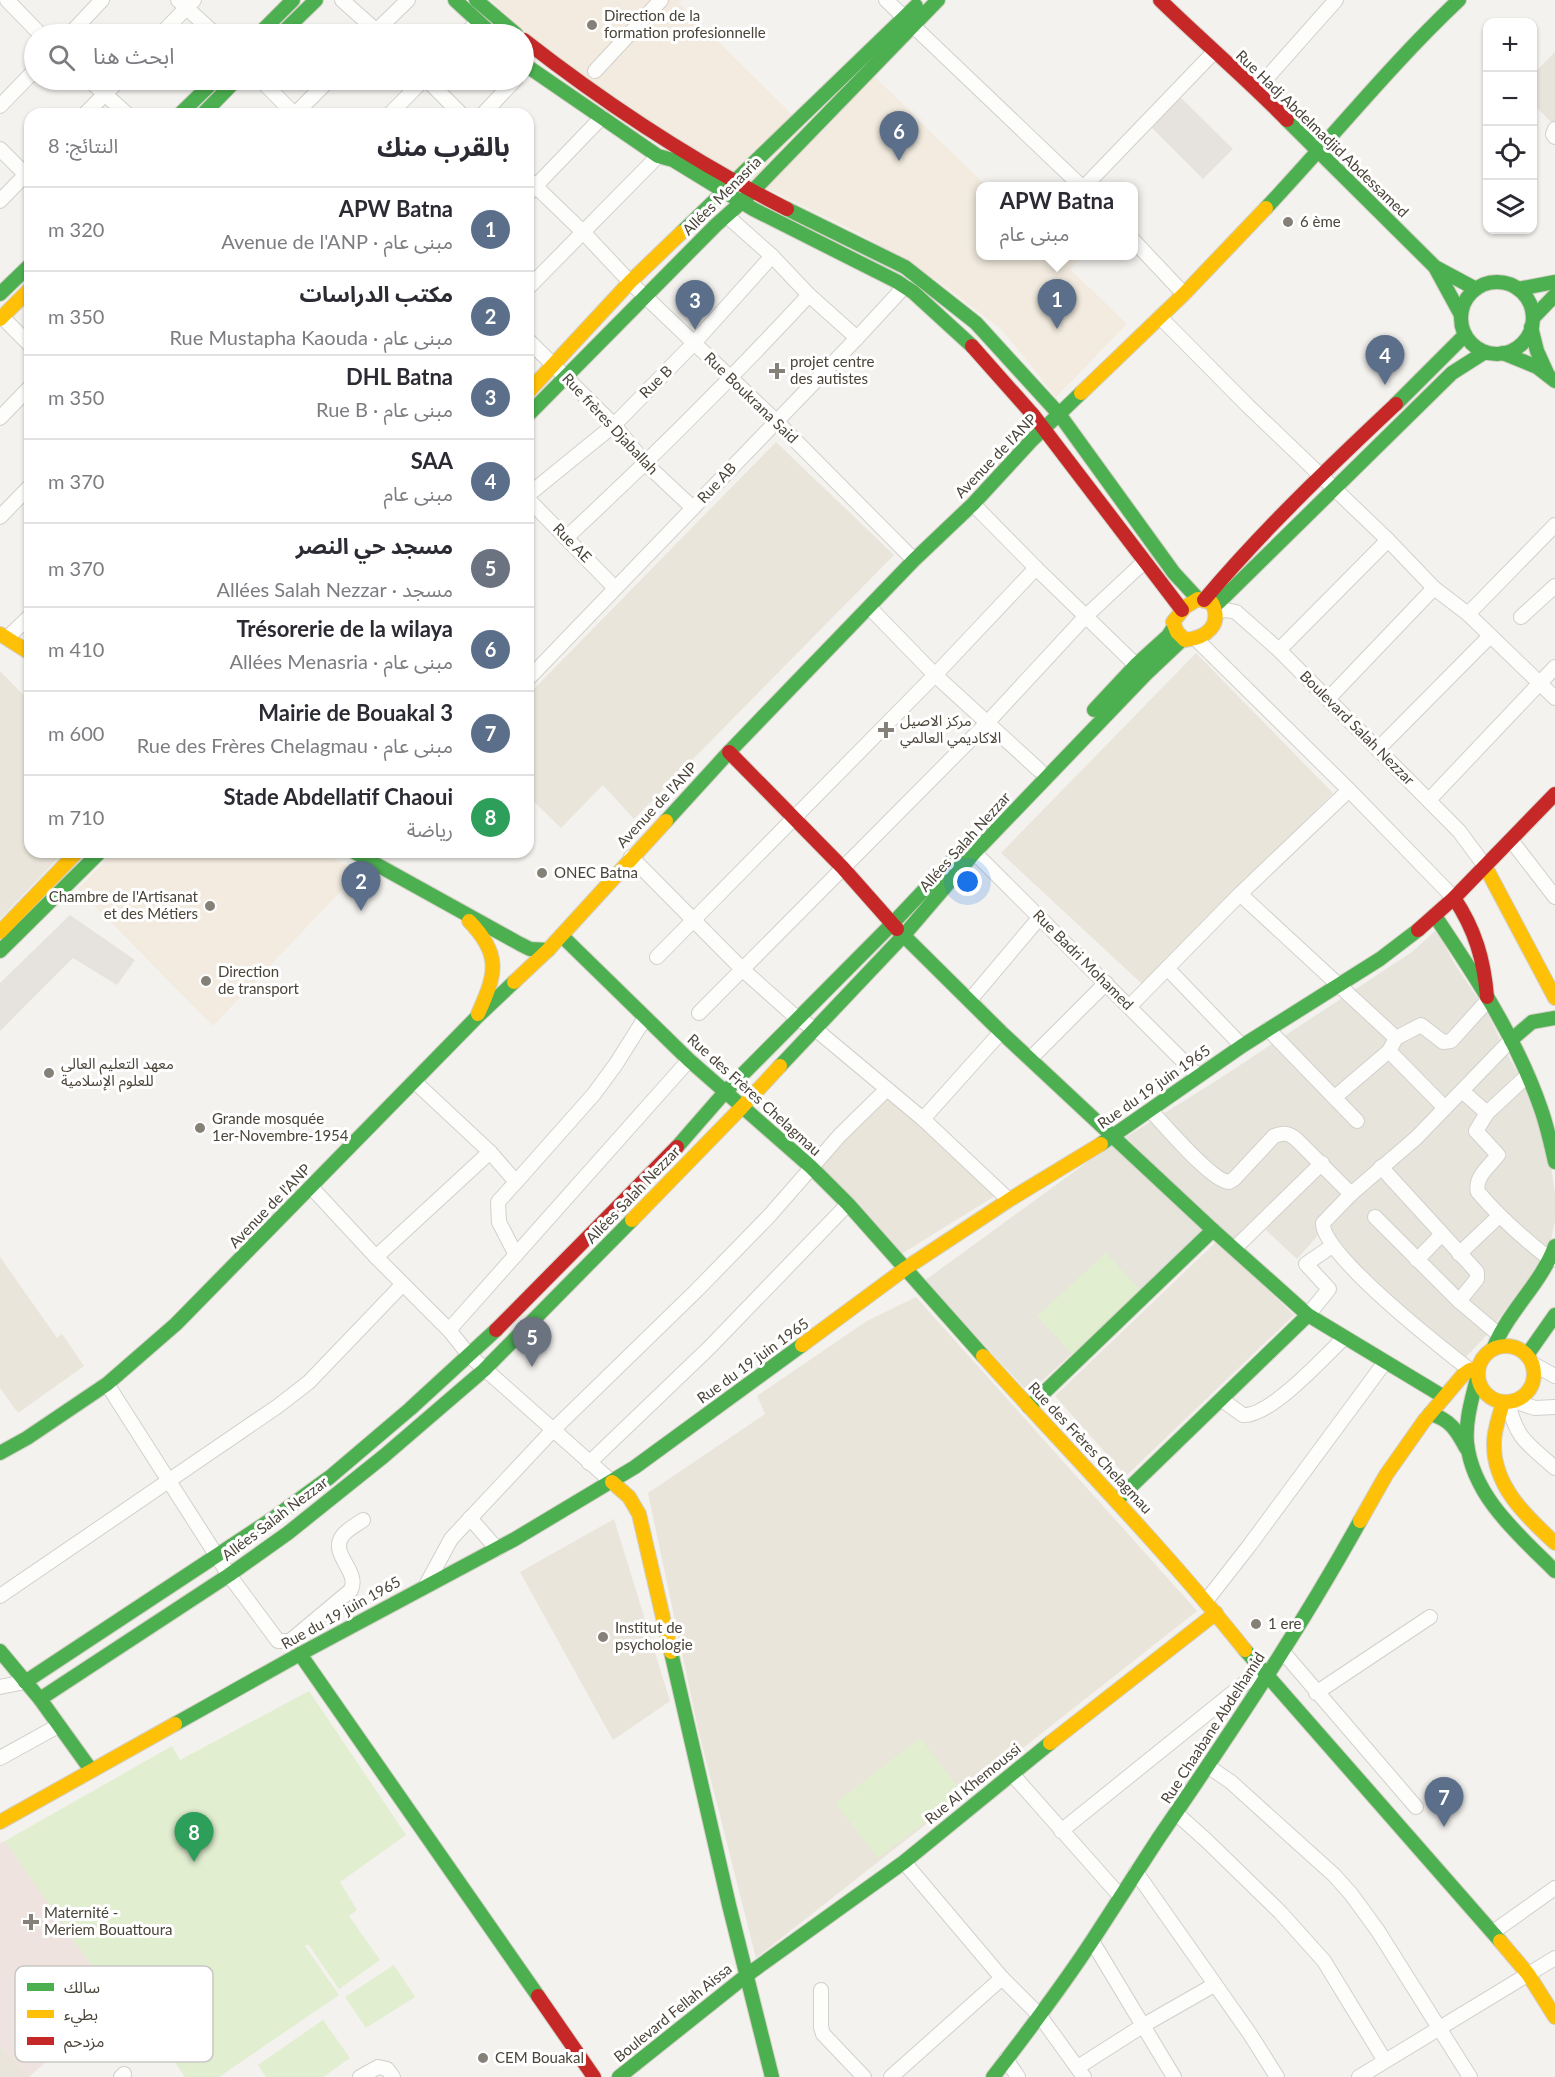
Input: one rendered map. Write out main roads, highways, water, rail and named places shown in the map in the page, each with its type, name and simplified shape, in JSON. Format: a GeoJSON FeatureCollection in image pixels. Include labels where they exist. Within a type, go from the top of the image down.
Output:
{"type":"FeatureCollection","features":[{"type":"Feature","properties":{"kind":"place","name":"Direction de la formation profesionnelle"},"geometry":{"type":"Point","coordinates":[592,25]}},
{"type":"Feature","properties":{"kind":"place","name":"Trésorerie de la wilaya"},"geometry":{"type":"Point","coordinates":[899,161]}},
{"type":"Feature","properties":{"kind":"place","name":"6 ème"},"geometry":{"type":"Point","coordinates":[1288,222]}},
{"type":"Feature","properties":{"kind":"place","name":"APW Batna"},"geometry":{"type":"Point","coordinates":[1057,329]}},
{"type":"Feature","properties":{"kind":"place","name":"DHL Batna"},"geometry":{"type":"Point","coordinates":[695,330]}},
{"type":"Feature","properties":{"kind":"place","name":"projet centre des autistes"},"geometry":{"type":"Point","coordinates":[777,371]}},
{"type":"Feature","properties":{"kind":"place","name":"SAA"},"geometry":{"type":"Point","coordinates":[1385,385]}},
{"type":"Feature","properties":{"kind":"place","name":"مركز الاصيل الاكاديمي العالمي"},"geometry":{"type":"Point","coordinates":[886,730]}},
{"type":"Feature","properties":{"kind":"place","name":"ONEC Batna"},"geometry":{"type":"Point","coordinates":[542,873]}},
{"type":"Feature","properties":{"kind":"place","name":"Chambre de l'Artisanat et des Métiers"},"geometry":{"type":"Point","coordinates":[210,906]}},
{"type":"Feature","properties":{"kind":"place","name":"مكتب الدراسات"},"geometry":{"type":"Point","coordinates":[361,911]}},
{"type":"Feature","properties":{"kind":"place","name":"Direction de transport"},"geometry":{"type":"Point","coordinates":[206,981]}},
{"type":"Feature","properties":{"kind":"place","name":"معهد التعليم العالي للعلوم الإسلامية"},"geometry":{"type":"Point","coordinates":[49,1073]}},
{"type":"Feature","properties":{"kind":"place","name":"Grande mosquée 1er-Novembre-1954"},"geometry":{"type":"Point","coordinates":[200,1128]}},
{"type":"Feature","properties":{"kind":"place","name":"مسجد حي النصر"},"geometry":{"type":"Point","coordinates":[532,1367]}},
{"type":"Feature","properties":{"kind":"place","name":"1 ere"},"geometry":{"type":"Point","coordinates":[1256,1624]}},
{"type":"Feature","properties":{"kind":"place","name":"Institut de psychologie"},"geometry":{"type":"Point","coordinates":[603,1637]}},
{"type":"Feature","properties":{"kind":"place","name":"Mairie de Bouakal 3"},"geometry":{"type":"Point","coordinates":[1444,1827]}},
{"type":"Feature","properties":{"kind":"place","name":"Stade Abdellatif Chaoui"},"geometry":{"type":"Point","coordinates":[194,1862]}},
{"type":"Feature","properties":{"kind":"place","name":"Maternité - Meriem Bouattoura"},"geometry":{"type":"Point","coordinates":[31,1922]}},
{"type":"Feature","properties":{"kind":"place","name":"CEM Bouakal"},"geometry":{"type":"Point","coordinates":[483,2058]}}]}
